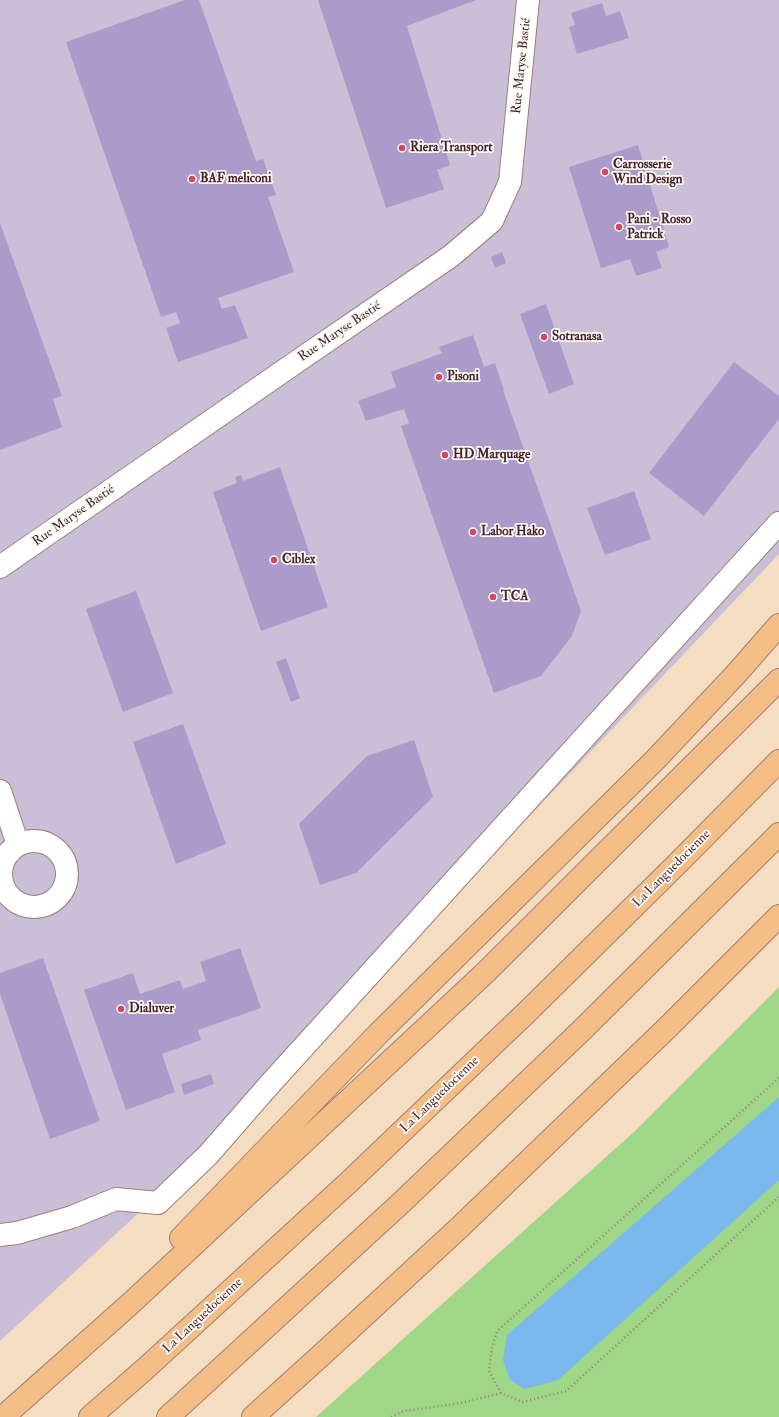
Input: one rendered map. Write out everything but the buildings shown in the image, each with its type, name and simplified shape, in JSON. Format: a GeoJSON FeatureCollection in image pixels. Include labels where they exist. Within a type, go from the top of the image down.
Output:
{"type":"FeatureCollection","features":[{"type":"Feature","properties":{"kind":"highway"},"geometry":{"type":"LineString","coordinates":[[41,1384],[378,1034],[655,760],[737,674],[779,625]]}},
{"type":"Feature","properties":{"kind":"highway"},"geometry":{"type":"LineString","coordinates":[[3,1417],[130,1304],[485,973],[779,680]]}},
{"type":"Feature","properties":{"kind":"highway","name":"La Languedocienne"},"geometry":{"type":"LineString","coordinates":[[90,1417],[145,1369],[355,1176],[527,1012],[779,761]]}},
{"type":"Feature","properties":{"kind":"highway"},"geometry":{"type":"LineString","coordinates":[[168,1417],[402,1202],[571,1041],[694,921],[779,834]]}},
{"type":"Feature","properties":{"kind":"highway"},"geometry":{"type":"LineString","coordinates":[[253,1417],[460,1227],[667,1028],[779,916]]}},
{"type":"Feature","properties":{"kind":"highway"},"geometry":{"type":"LineString","coordinates":[[667,1028],[779,932]]}},
{"type":"Feature","properties":{"kind":"street","name":"Rue Maryse Bastié"},"geometry":{"type":"LineString","coordinates":[[0,567],[451,256],[492,221],[510,182],[528,0]]}},
{"type":"Feature","properties":{"kind":"street"},"geometry":{"type":"LineString","coordinates":[[0,1235],[17,1233],[72,1217],[116,1200],[158,1202],[208,1155],[270,1084],[779,523]]}},
{"type":"Feature","properties":{"kind":"street"},"geometry":{"type":"LineString","coordinates":[[0,791],[18,845]]}},
{"type":"Feature","properties":{"kind":"path"},"geometry":{"type":"LineString","coordinates":[[501,1393],[489,1371],[492,1348],[498,1331],[779,1078]]}},
{"type":"Feature","properties":{"kind":"path"},"geometry":{"type":"LineString","coordinates":[[390,1417],[404,1411],[461,1403],[501,1393],[522,1402],[566,1391],[779,1198]]}},
{"type":"Feature","properties":{"kind":"shaded area"},"geometry":{"type":"Polygon","coordinates":[[[0,0],[779,0],[779,554],[460,889],[184,1171],[0,1341],[0,0]]]}},
{"type":"Feature","properties":{"kind":"green space"},"geometry":{"type":"Polygon","coordinates":[[[779,987],[779,1417],[316,1417],[635,1131],[779,987]]]}},
{"type":"Feature","properties":{"kind":"water"},"geometry":{"type":"Polygon","coordinates":[[[779,1097],[779,1180],[558,1380],[525,1389],[510,1380],[503,1360],[507,1335],[779,1097]]]}},
{"type":"Feature","properties":{"kind":"place","name":"Riera Transport"},"geometry":{"type":"Point","coordinates":[402,148]}},
{"type":"Feature","properties":{"kind":"place","name":"Carrosserie Wind Design"},"geometry":{"type":"Point","coordinates":[605,172]}},
{"type":"Feature","properties":{"kind":"place","name":"BAF meliconi"},"geometry":{"type":"Point","coordinates":[192,179]}},
{"type":"Feature","properties":{"kind":"place","name":"Pani - Rosso Patrick"},"geometry":{"type":"Point","coordinates":[619,227]}},
{"type":"Feature","properties":{"kind":"place","name":"Sotranasa"},"geometry":{"type":"Point","coordinates":[544,337]}},
{"type":"Feature","properties":{"kind":"place","name":"Pisoni"},"geometry":{"type":"Point","coordinates":[439,377]}},
{"type":"Feature","properties":{"kind":"place","name":"HD Marquage"},"geometry":{"type":"Point","coordinates":[445,455]}},
{"type":"Feature","properties":{"kind":"place","name":"Labor Hako"},"geometry":{"type":"Point","coordinates":[473,532]}},
{"type":"Feature","properties":{"kind":"place","name":"Ciblex"},"geometry":{"type":"Point","coordinates":[274,560]}},
{"type":"Feature","properties":{"kind":"place","name":"TCA"},"geometry":{"type":"Point","coordinates":[493,597]}},
{"type":"Feature","properties":{"kind":"place","name":"Dialuver"},"geometry":{"type":"Point","coordinates":[121,1009]}}]}
